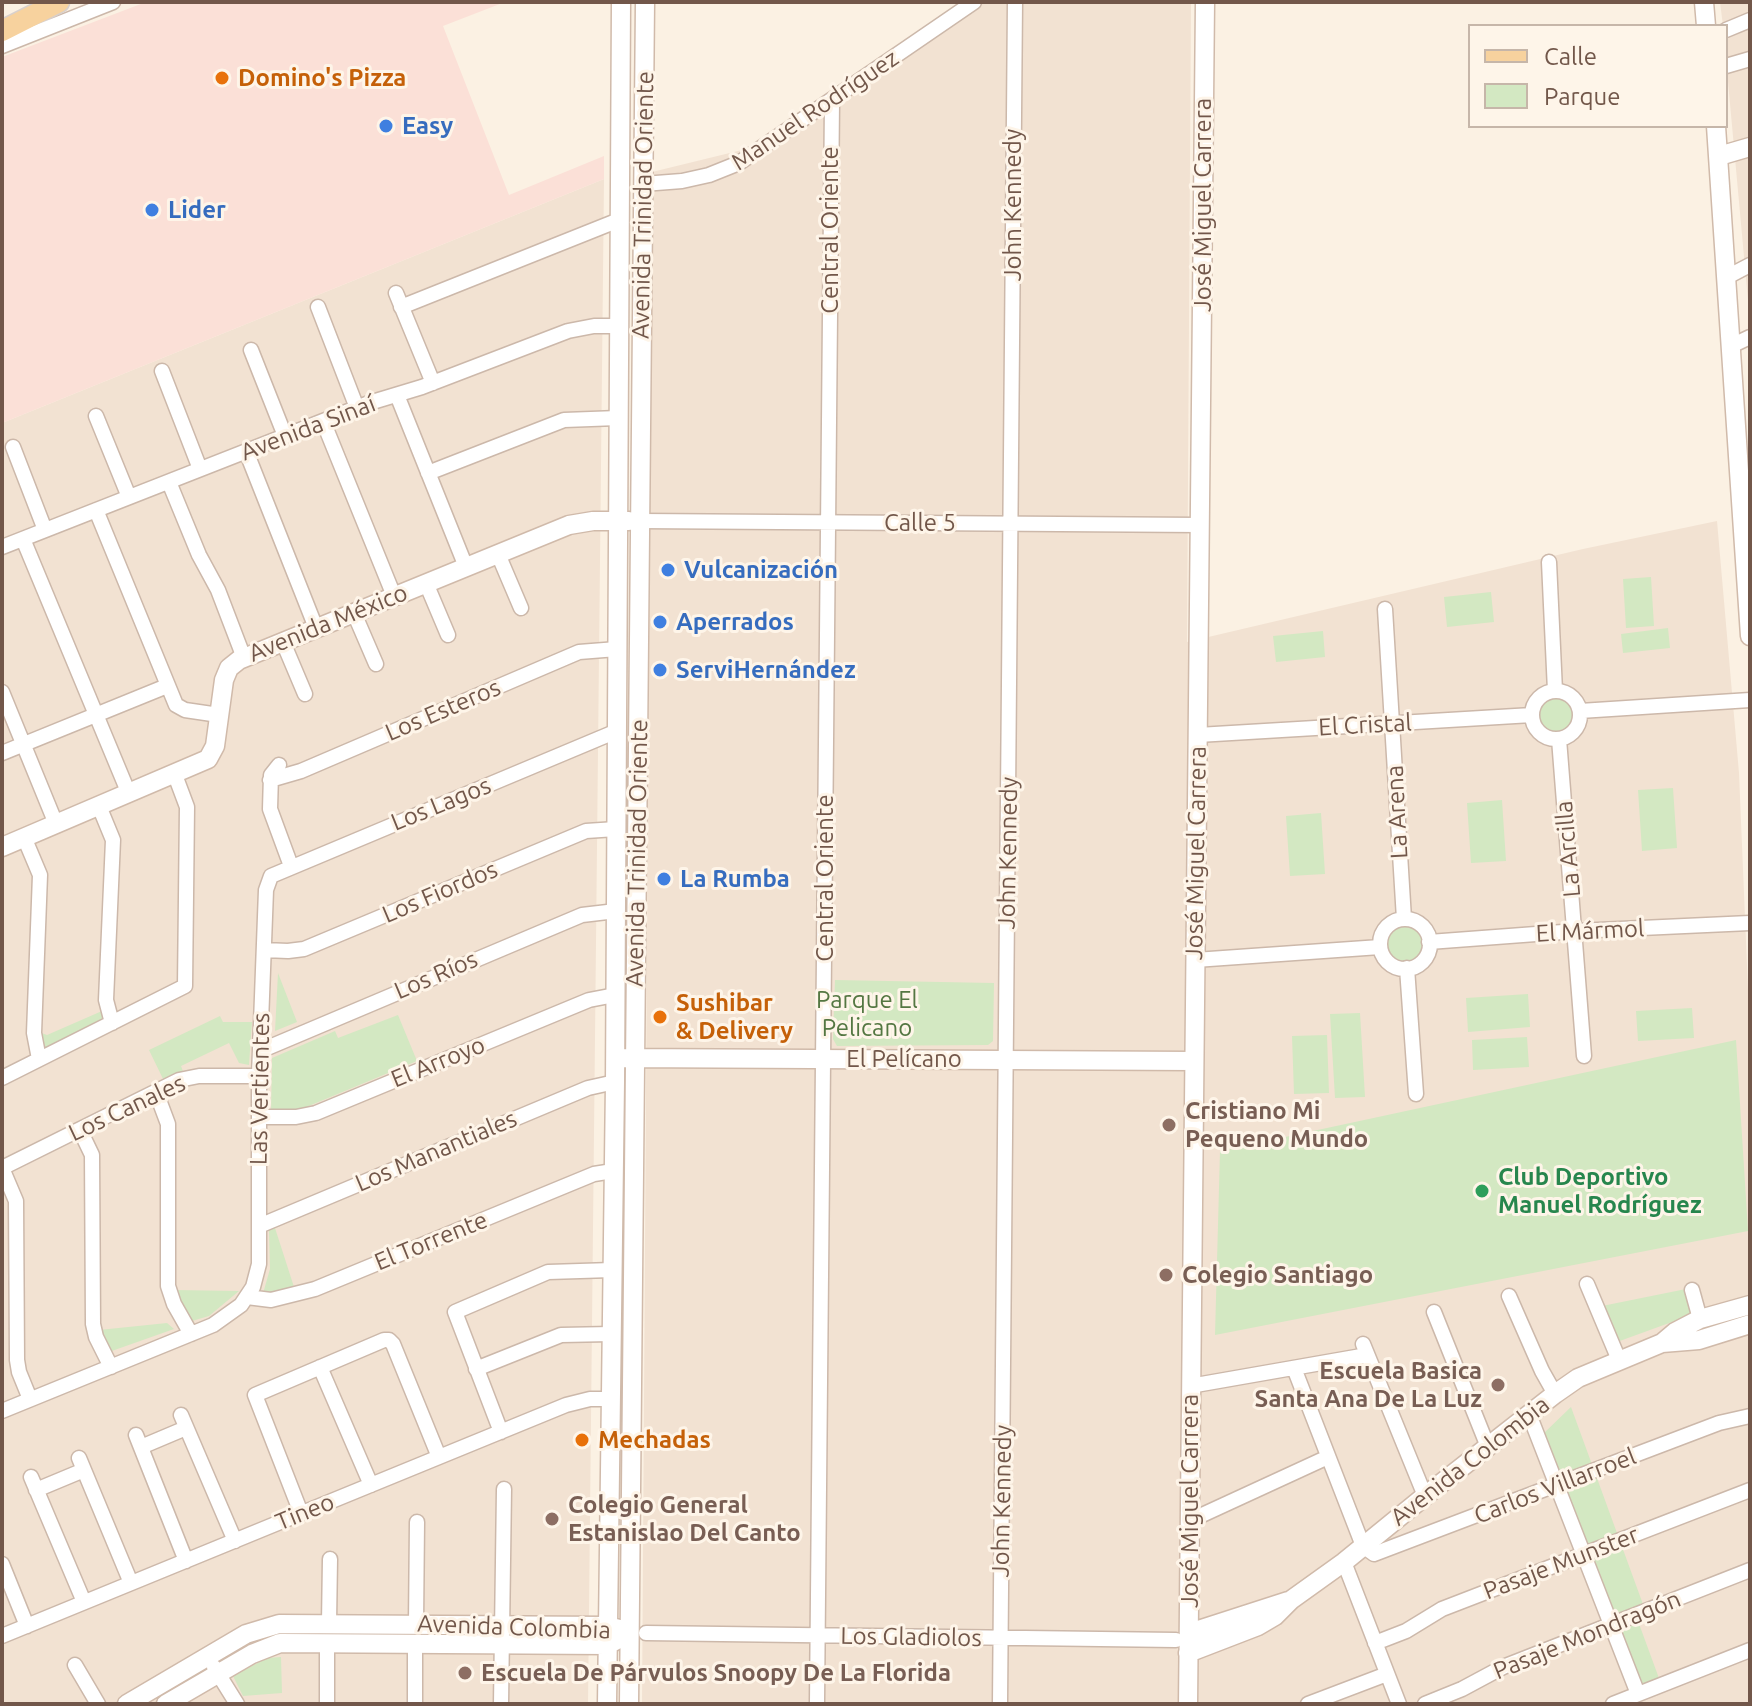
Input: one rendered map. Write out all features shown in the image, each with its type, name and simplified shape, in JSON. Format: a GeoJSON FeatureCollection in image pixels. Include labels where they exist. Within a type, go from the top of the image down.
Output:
{"type":"FeatureCollection","features":[{"type":"Feature","properties":{"kind":"main road"},"geometry":{"type":"LineString","coordinates":[[2,31],[59,2]]}},
{"type":"Feature","properties":{"kind":"main road","name":"Avenida Trinidad Oriente"},"geometry":{"type":"LineString","coordinates":[[607,1704],[615,1082],[621,2]]}},
{"type":"Feature","properties":{"kind":"main road","name":"Avenida Trinidad Oriente"},"geometry":{"type":"LineString","coordinates":[[629,1704],[638,1633],[635,1058],[645,2]]}},
{"type":"Feature","properties":{"kind":"main road","name":"José Miguel Carrera"},"geometry":{"type":"LineString","coordinates":[[1188,1704],[1184,1642],[1189,1521],[1205,2]]}},
{"type":"Feature","properties":{"kind":"main road"},"geometry":{"type":"LineString","coordinates":[[1704,2],[1706,24]]}},
{"type":"Feature","properties":{"kind":"main road"},"geometry":{"type":"LineString","coordinates":[[1716,128],[1731,346],[1743,410],[1750,636]]}},
{"type":"Feature","properties":{"kind":"main road"},"geometry":{"type":"LineString","coordinates":[[1719,156],[1750,147]]}},
{"type":"Feature","properties":{"kind":"main road","name":"Avenida México"},"geometry":{"type":"LineString","coordinates":[[2,847],[175,775],[211,756],[226,674],[234,663],[576,523],[640,521]]}},
{"type":"Feature","properties":{"kind":"main road","name":"El Pelícano"},"geometry":{"type":"LineString","coordinates":[[615,1058],[1193,1061]]}},
{"type":"Feature","properties":{"kind":"main road","name":"Avenida Colombia"},"geometry":{"type":"LineString","coordinates":[[1662,1343],[1700,1319],[1750,1305]]}},
{"type":"Feature","properties":{"kind":"main road","name":"Avenida Colombia"},"geometry":{"type":"LineString","coordinates":[[1184,1642],[1258,1626],[1275,1616],[1291,1600],[1578,1378],[1662,1343],[1699,1340],[1750,1324]]}},
{"type":"Feature","properties":{"kind":"main road","name":"Avenida Colombia"},"geometry":{"type":"LineString","coordinates":[[127,1704],[246,1634],[266,1626],[329,1623],[503,1624],[608,1635]]}},
{"type":"Feature","properties":{"kind":"main road","name":"Avenida Colombia"},"geometry":{"type":"LineString","coordinates":[[166,1704],[272,1645],[502,1644],[638,1633]]}},
{"type":"Feature","properties":{"kind":"street"},"geometry":{"type":"LineString","coordinates":[[2,46],[113,2]]}},
{"type":"Feature","properties":{"kind":"street","name":"Manuel Rodríguez"},"geometry":{"type":"LineString","coordinates":[[643,184],[682,181],[731,167],[755,154],[974,2]]}},
{"type":"Feature","properties":{"kind":"street","name":"John Kennedy"},"geometry":{"type":"LineString","coordinates":[[1000,1704],[1015,2]]}},
{"type":"Feature","properties":{"kind":"street"},"geometry":{"type":"LineString","coordinates":[[1728,29],[1750,20]]}},
{"type":"Feature","properties":{"kind":"street"},"geometry":{"type":"LineString","coordinates":[[1728,65],[1750,59]]}},
{"type":"Feature","properties":{"kind":"street","name":"Central Oriente"},"geometry":{"type":"LineString","coordinates":[[817,1704],[832,101]]}},
{"type":"Feature","properties":{"kind":"street"},"geometry":{"type":"LineString","coordinates":[[433,383],[398,300],[619,220]]}},
{"type":"Feature","properties":{"kind":"street"},"geometry":{"type":"LineString","coordinates":[[1727,277],[1750,265]]}},
{"type":"Feature","properties":{"kind":"street"},"geometry":{"type":"LineString","coordinates":[[318,307],[357,408]]}},
{"type":"Feature","properties":{"kind":"street","name":"Avenida Sinaí"},"geometry":{"type":"LineString","coordinates":[[2,547],[357,408],[433,383],[568,331],[594,326],[619,326]]}},
{"type":"Feature","properties":{"kind":"street"},"geometry":{"type":"LineString","coordinates":[[1731,346],[1750,337]]}},
{"type":"Feature","properties":{"kind":"street"},"geometry":{"type":"LineString","coordinates":[[251,350],[285,436]]}},
{"type":"Feature","properties":{"kind":"street"},"geometry":{"type":"LineString","coordinates":[[162,371],[200,469]]}},
{"type":"Feature","properties":{"kind":"street"},"geometry":{"type":"LineString","coordinates":[[397,395],[466,567]]}},
{"type":"Feature","properties":{"kind":"street"},"geometry":{"type":"LineString","coordinates":[[96,416],[129,497]]}},
{"type":"Feature","properties":{"kind":"street"},"geometry":{"type":"LineString","coordinates":[[428,473],[564,420],[618,418]]}},
{"type":"Feature","properties":{"kind":"street"},"geometry":{"type":"LineString","coordinates":[[323,421],[394,596]]}},
{"type":"Feature","properties":{"kind":"street"},"geometry":{"type":"LineString","coordinates":[[13,447],[45,530]]}},
{"type":"Feature","properties":{"kind":"street"},"geometry":{"type":"LineString","coordinates":[[246,451],[316,628]]}},
{"type":"Feature","properties":{"kind":"street"},"geometry":{"type":"LineString","coordinates":[[169,482],[199,555],[218,590],[244,658]]}},
{"type":"Feature","properties":{"kind":"street"},"geometry":{"type":"LineString","coordinates":[[96,510],[176,705],[181,710],[219,715]]}},
{"type":"Feature","properties":{"kind":"street","name":"Calle 5"},"geometry":{"type":"LineString","coordinates":[[640,521],[1200,525]]}},
{"type":"Feature","properties":{"kind":"street"},"geometry":{"type":"LineString","coordinates":[[23,539],[129,794]]}},
{"type":"Feature","properties":{"kind":"street"},"geometry":{"type":"LineString","coordinates":[[498,554],[521,608]]}},
{"type":"Feature","properties":{"kind":"street"},"geometry":{"type":"LineString","coordinates":[[1549,562],[1555,691]]}},
{"type":"Feature","properties":{"kind":"street"},"geometry":{"type":"LineString","coordinates":[[426,583],[448,635]]}},
{"type":"Feature","properties":{"kind":"street","name":"La Arena"},"geometry":{"type":"LineString","coordinates":[[1385,609],[1404,919]]}},
{"type":"Feature","properties":{"kind":"street"},"geometry":{"type":"LineString","coordinates":[[354,613],[376,664]]}},
{"type":"Feature","properties":{"kind":"street"},"geometry":{"type":"LineString","coordinates":[[283,642],[305,694]]}},
{"type":"Feature","properties":{"kind":"street","name":"Los Esteros"},"geometry":{"type":"LineString","coordinates":[[270,780],[301,771],[579,652],[617,649]]}},
{"type":"Feature","properties":{"kind":"street"},"geometry":{"type":"LineString","coordinates":[[2,753],[167,686]]}},
{"type":"Feature","properties":{"kind":"street"},"geometry":{"type":"LineString","coordinates":[[1555,691],[1573,697],[1580,711],[1580,719],[1573,733],[1559,739],[1551,739],[1538,730],[1532,715],[1537,700],[1555,691]]}},
{"type":"Feature","properties":{"kind":"street"},"geometry":{"type":"LineString","coordinates":[[2,692],[56,824]]}},
{"type":"Feature","properties":{"kind":"street"},"geometry":{"type":"LineString","coordinates":[[1580,711],[1750,700]]}},
{"type":"Feature","properties":{"kind":"street","name":"El Cristal"},"geometry":{"type":"LineString","coordinates":[[1198,735],[1532,715]]}},
{"type":"Feature","properties":{"kind":"street","name":"Los Lagos"},"geometry":{"type":"LineString","coordinates":[[268,880],[274,873],[617,731]]}},
{"type":"Feature","properties":{"kind":"street","name":"La Arcilla"},"geometry":{"type":"LineString","coordinates":[[1559,739],[1584,1056]]}},
{"type":"Feature","properties":{"kind":"street"},"geometry":{"type":"LineString","coordinates":[[279,765],[270,780],[270,809],[291,866]]}},
{"type":"Feature","properties":{"kind":"street"},"geometry":{"type":"LineString","coordinates":[[2,1078],[185,986],[187,807],[175,775]]}},
{"type":"Feature","properties":{"kind":"street"},"geometry":{"type":"LineString","coordinates":[[99,806],[113,840],[106,1000],[112,1023]]}},
{"type":"Feature","properties":{"kind":"street","name":"Los Fiordos"},"geometry":{"type":"LineString","coordinates":[[264,950],[304,949],[586,831],[616,829]]}},
{"type":"Feature","properties":{"kind":"street"},"geometry":{"type":"LineString","coordinates":[[24,837],[40,875],[34,1033],[39,1059]]}},
{"type":"Feature","properties":{"kind":"street","name":"Las Vertientes"},"geometry":{"type":"LineString","coordinates":[[247,1297],[259,1264],[259,1076],[268,880]]}},
{"type":"Feature","properties":{"kind":"street","name":"Los Ríos"},"geometry":{"type":"LineString","coordinates":[[260,1051],[582,915],[616,911]]}},
{"type":"Feature","properties":{"kind":"street"},"geometry":{"type":"LineString","coordinates":[[1404,919],[1421,926],[1429,942],[1425,958],[1407,968],[1394,967],[1380,947],[1388,925],[1404,919]]}},
{"type":"Feature","properties":{"kind":"street","name":"El Mármol"},"geometry":{"type":"LineString","coordinates":[[1429,942],[1750,923]]}},
{"type":"Feature","properties":{"kind":"street"},"geometry":{"type":"LineString","coordinates":[[1195,960],[1380,947]]}},
{"type":"Feature","properties":{"kind":"street"},"geometry":{"type":"LineString","coordinates":[[1407,968],[1416,1094]]}},
{"type":"Feature","properties":{"kind":"street","name":"El Arroyo"},"geometry":{"type":"LineString","coordinates":[[259,1117],[296,1117],[316,1113],[589,1000],[615,995]]}},
{"type":"Feature","properties":{"kind":"street","name":"Los Canales"},"geometry":{"type":"LineString","coordinates":[[2,1168],[187,1078],[259,1076]]}},
{"type":"Feature","properties":{"kind":"street","name":"Los Manantiales"},"geometry":{"type":"LineString","coordinates":[[259,1226],[588,1088],[615,1082]]}},
{"type":"Feature","properties":{"kind":"street"},"geometry":{"type":"LineString","coordinates":[[156,1092],[168,1124],[168,1286],[191,1334]]}},
{"type":"Feature","properties":{"kind":"street"},"geometry":{"type":"LineString","coordinates":[[80,1130],[92,1155],[93,1324],[111,1367]]}},
{"type":"Feature","properties":{"kind":"street"},"geometry":{"type":"LineString","coordinates":[[2,1168],[16,1201],[17,1360],[30,1399]]}},
{"type":"Feature","properties":{"kind":"street","name":"El Torrente"},"geometry":{"type":"LineString","coordinates":[[247,1297],[271,1300],[315,1289],[594,1174],[613,1171]]}},
{"type":"Feature","properties":{"kind":"street"},"geometry":{"type":"LineString","coordinates":[[501,1432],[455,1312],[548,1272],[612,1270]]}},
{"type":"Feature","properties":{"kind":"street"},"geometry":{"type":"LineString","coordinates":[[1587,1284],[1619,1360]]}},
{"type":"Feature","properties":{"kind":"street"},"geometry":{"type":"LineString","coordinates":[[1692,1290],[1700,1319]]}},
{"type":"Feature","properties":{"kind":"street"},"geometry":{"type":"LineString","coordinates":[[1509,1296],[1555,1394]]}},
{"type":"Feature","properties":{"kind":"street"},"geometry":{"type":"LineString","coordinates":[[2,1411],[224,1319],[247,1297]]}},
{"type":"Feature","properties":{"kind":"street"},"geometry":{"type":"LineString","coordinates":[[1434,1312],[1488,1447]]}},
{"type":"Feature","properties":{"kind":"street"},"geometry":{"type":"LineString","coordinates":[[476,1369],[561,1335],[611,1334]]}},
{"type":"Feature","properties":{"kind":"street"},"geometry":{"type":"LineString","coordinates":[[301,1513],[255,1395],[320,1367],[389,1340],[439,1457]]}},
{"type":"Feature","properties":{"kind":"street"},"geometry":{"type":"LineString","coordinates":[[1190,1386],[1294,1368],[1365,1349],[1425,1496]]}},
{"type":"Feature","properties":{"kind":"street"},"geometry":{"type":"LineString","coordinates":[[320,1367],[371,1485]]}},
{"type":"Feature","properties":{"kind":"street"},"geometry":{"type":"LineString","coordinates":[[1294,1368],[1363,1546]]}},
{"type":"Feature","properties":{"kind":"street","name":"Tineo"},"geometry":{"type":"LineString","coordinates":[[2,1636],[573,1403],[610,1399]]}},
{"type":"Feature","properties":{"kind":"street"},"geometry":{"type":"LineString","coordinates":[[1529,1414],[1638,1694]]}},
{"type":"Feature","properties":{"kind":"street","name":"Carlos Villarroel"},"geometry":{"type":"LineString","coordinates":[[1363,1546],[1369,1553],[1380,1553],[1719,1423],[1750,1416]]}},
{"type":"Feature","properties":{"kind":"street"},"geometry":{"type":"LineString","coordinates":[[186,1561],[138,1441],[184,1422],[235,1541]]}},
{"type":"Feature","properties":{"kind":"street"},"geometry":{"type":"LineString","coordinates":[[1189,1521],[1328,1457]]}},
{"type":"Feature","properties":{"kind":"street"},"geometry":{"type":"LineString","coordinates":[[84,1602],[34,1484],[82,1464],[131,1583]]}},
{"type":"Feature","properties":{"kind":"street"},"geometry":{"type":"LineString","coordinates":[[501,1704],[504,1489]]}},
{"type":"Feature","properties":{"kind":"street","name":"Pasaje Munster"},"geometry":{"type":"LineString","coordinates":[[1375,1643],[1406,1631],[1442,1609],[1750,1490]]}},
{"type":"Feature","properties":{"kind":"street"},"geometry":{"type":"LineString","coordinates":[[416,1624],[417,1522]]}},
{"type":"Feature","properties":{"kind":"street"},"geometry":{"type":"LineString","coordinates":[[329,1623],[330,1559]]}},
{"type":"Feature","properties":{"kind":"street"},"geometry":{"type":"LineString","coordinates":[[1344,1562],[1399,1704]]}},
{"type":"Feature","properties":{"kind":"street"},"geometry":{"type":"LineString","coordinates":[[2,1564],[27,1626]]}},
{"type":"Feature","properties":{"kind":"street","name":"Pasaje Mondragón"},"geometry":{"type":"LineString","coordinates":[[1425,1704],[1503,1667],[1750,1570]]}},
{"type":"Feature","properties":{"kind":"street","name":"Los Gladiolos"},"geometry":{"type":"LineString","coordinates":[[638,1633],[1184,1642]]}},
{"type":"Feature","properties":{"kind":"street"},"geometry":{"type":"LineString","coordinates":[[327,1643],[327,1704]]}},
{"type":"Feature","properties":{"kind":"street"},"geometry":{"type":"LineString","coordinates":[[415,1643],[415,1704]]}},
{"type":"Feature","properties":{"kind":"street"},"geometry":{"type":"LineString","coordinates":[[1613,1704],[1750,1650]]}},
{"type":"Feature","properties":{"kind":"street"},"geometry":{"type":"LineString","coordinates":[[208,1656],[237,1704]]}},
{"type":"Feature","properties":{"kind":"street"},"geometry":{"type":"LineString","coordinates":[[75,1665],[98,1704]]}},
{"type":"Feature","properties":{"kind":"street"},"geometry":{"type":"LineString","coordinates":[[1308,1704],[1387,1674]]}},
{"type":"Feature","properties":{"kind":"shaded area"},"geometry":{"type":"Polygon","coordinates":[[[146,2],[505,2],[443,26],[509,195],[604,156],[604,179],[2,423],[2,57],[146,2]]]}},
{"type":"Feature","properties":{"kind":"shaded area"},"geometry":{"type":"Polygon","coordinates":[[[964,2],[1191,2],[1187,642],[1583,549],[1717,521],[1739,773],[1750,1038],[1750,1704],[642,1704],[652,172],[746,149],[964,2]]]}},
{"type":"Feature","properties":{"kind":"shaded area"},"geometry":{"type":"Polygon","coordinates":[[[1720,2],[1750,2],[1750,322],[1728,82],[1728,24],[1723,24],[1720,2]]]}},
{"type":"Feature","properties":{"kind":"shaded area"},"geometry":{"type":"Polygon","coordinates":[[[604,179],[588,1704],[2,1704],[2,423],[604,179]]]}},
{"type":"Feature","properties":{"kind":"green space"},"geometry":{"type":"Polygon","coordinates":[[[1651,577],[1654,626],[1626,628],[1623,579],[1651,577]]]}},
{"type":"Feature","properties":{"kind":"green space"},"geometry":{"type":"Polygon","coordinates":[[[1491,592],[1494,622],[1447,627],[1444,597],[1491,592]]]}},
{"type":"Feature","properties":{"kind":"green space"},"geometry":{"type":"Polygon","coordinates":[[[1668,628],[1670,648],[1623,653],[1621,634],[1668,628]]]}},
{"type":"Feature","properties":{"kind":"green space"},"geometry":{"type":"Polygon","coordinates":[[[1323,631],[1325,657],[1276,662],[1273,636],[1323,631]]]}},
{"type":"Feature","properties":{"kind":"green space"},"geometry":{"type":"Polygon","coordinates":[[[1555,697],[1568,702],[1573,715],[1568,728],[1555,733],[1542,728],[1537,715],[1542,702],[1555,697]]]}},
{"type":"Feature","properties":{"kind":"green space"},"geometry":{"type":"Polygon","coordinates":[[[1673,788],[1677,848],[1642,851],[1638,790],[1673,788]]]}},
{"type":"Feature","properties":{"kind":"green space"},"geometry":{"type":"Polygon","coordinates":[[[1502,800],[1506,861],[1471,863],[1467,803],[1502,800]]]}},
{"type":"Feature","properties":{"kind":"green space"},"geometry":{"type":"Polygon","coordinates":[[[1321,813],[1325,874],[1290,876],[1286,816],[1321,813]]]}},
{"type":"Feature","properties":{"kind":"green space"},"geometry":{"type":"Polygon","coordinates":[[[1404,924],[1418,930],[1424,944],[1418,958],[1404,964],[1390,958],[1384,944],[1390,930],[1404,924]]]}},
{"type":"Feature","properties":{"kind":"green space"},"geometry":{"type":"Polygon","coordinates":[[[278,973],[297,1022],[275,1031],[278,973]]]}},
{"type":"Feature","properties":{"kind":"green space","name":"Parque El Pelicano"},"geometry":{"type":"Polygon","coordinates":[[[835,980],[994,983],[993,1041],[988,1045],[837,1046],[833,1039],[835,980]]]}},
{"type":"Feature","properties":{"kind":"green space"},"geometry":{"type":"Polygon","coordinates":[[[1528,994],[1530,1027],[1468,1032],[1466,998],[1528,994]]]}},
{"type":"Feature","properties":{"kind":"green space"},"geometry":{"type":"Polygon","coordinates":[[[1692,1008],[1694,1038],[1638,1041],[1636,1011],[1692,1008]]]}},
{"type":"Feature","properties":{"kind":"green space"},"geometry":{"type":"Polygon","coordinates":[[[102,1011],[106,1022],[48,1052],[41,1049],[36,1031],[47,1035],[102,1011]]]}},
{"type":"Feature","properties":{"kind":"green space"},"geometry":{"type":"Polygon","coordinates":[[[1360,1013],[1365,1097],[1335,1098],[1330,1014],[1360,1013]]]}},
{"type":"Feature","properties":{"kind":"green space"},"geometry":{"type":"Polygon","coordinates":[[[398,1015],[417,1061],[304,1108],[271,1112],[272,1058],[335,1031],[338,1038],[398,1015]]]}},
{"type":"Feature","properties":{"kind":"green space"},"geometry":{"type":"Polygon","coordinates":[[[220,1016],[223,1022],[252,1022],[249,1065],[239,1063],[229,1043],[181,1066],[184,1074],[165,1083],[149,1050],[220,1016]]]}},
{"type":"Feature","properties":{"kind":"green space"},"geometry":{"type":"Polygon","coordinates":[[[1327,1035],[1329,1093],[1294,1094],[1292,1036],[1327,1035]]]}},
{"type":"Feature","properties":{"kind":"green space"},"geometry":{"type":"Polygon","coordinates":[[[1527,1037],[1529,1067],[1473,1070],[1472,1040],[1527,1037]]]}},
{"type":"Feature","properties":{"kind":"green space","name":"Club Deportivo Manuel Rodríguez"},"geometry":{"type":"Polygon","coordinates":[[[1736,1040],[1748,1231],[1215,1335],[1220,1151],[1736,1040]]]}},
{"type":"Feature","properties":{"kind":"green space"},"geometry":{"type":"Polygon","coordinates":[[[275,1228],[294,1287],[262,1297],[270,1269],[269,1230],[275,1228]]]}},
{"type":"Feature","properties":{"kind":"green space"},"geometry":{"type":"Polygon","coordinates":[[[1686,1289],[1694,1314],[1617,1342],[1602,1306],[1686,1289]]]}},
{"type":"Feature","properties":{"kind":"green space"},"geometry":{"type":"Polygon","coordinates":[[[174,1290],[239,1291],[209,1316],[192,1321],[174,1290]]]}},
{"type":"Feature","properties":{"kind":"green space"},"geometry":{"type":"Polygon","coordinates":[[[167,1323],[174,1329],[109,1352],[99,1330],[167,1323]]]}},
{"type":"Feature","properties":{"kind":"green space"},"geometry":{"type":"Polygon","coordinates":[[[1571,1407],[1644,1607],[1613,1619],[1543,1434],[1571,1407]]]}},
{"type":"Feature","properties":{"kind":"green space"},"geometry":{"type":"Polygon","coordinates":[[[1638,1621],[1660,1681],[1642,1688],[1620,1628],[1638,1621]]]}},
{"type":"Feature","properties":{"kind":"green space"},"geometry":{"type":"Polygon","coordinates":[[[281,1657],[282,1693],[243,1696],[233,1676],[267,1658],[281,1657]]]}},
{"type":"Feature","properties":{"kind":"place","name":"Domino's Pizza"},"geometry":{"type":"Point","coordinates":[222,78]}},
{"type":"Feature","properties":{"kind":"place","name":"Easy"},"geometry":{"type":"Point","coordinates":[386,126]}},
{"type":"Feature","properties":{"kind":"place","name":"Lider"},"geometry":{"type":"Point","coordinates":[152,210]}},
{"type":"Feature","properties":{"kind":"place","name":"Vulcanización"},"geometry":{"type":"Point","coordinates":[668,570]}},
{"type":"Feature","properties":{"kind":"place","name":"Aperrados"},"geometry":{"type":"Point","coordinates":[660,622]}},
{"type":"Feature","properties":{"kind":"place","name":"ServiHernández"},"geometry":{"type":"Point","coordinates":[660,670]}},
{"type":"Feature","properties":{"kind":"place","name":"La Rumba"},"geometry":{"type":"Point","coordinates":[664,879]}},
{"type":"Feature","properties":{"kind":"place","name":"Sushibar & Delivery"},"geometry":{"type":"Point","coordinates":[660,1017]}},
{"type":"Feature","properties":{"kind":"place","name":"Cristiano Mi Pequeno Mundo"},"geometry":{"type":"Point","coordinates":[1169,1125]}},
{"type":"Feature","properties":{"kind":"place","name":"Club Deportivo Manuel Rodríguez"},"geometry":{"type":"Point","coordinates":[1482,1191]}},
{"type":"Feature","properties":{"kind":"place","name":"Colegio Santiago"},"geometry":{"type":"Point","coordinates":[1166,1275]}},
{"type":"Feature","properties":{"kind":"place","name":"Escuela Basica Santa Ana De La Luz"},"geometry":{"type":"Point","coordinates":[1498,1385]}},
{"type":"Feature","properties":{"kind":"place","name":"Mechadas"},"geometry":{"type":"Point","coordinates":[582,1440]}},
{"type":"Feature","properties":{"kind":"place","name":"Colegio General Estanislao Del Canto"},"geometry":{"type":"Point","coordinates":[552,1519]}},
{"type":"Feature","properties":{"kind":"place","name":"Escuela De Párvulos Snoopy De La Florida"},"geometry":{"type":"Point","coordinates":[465,1673]}}]}
